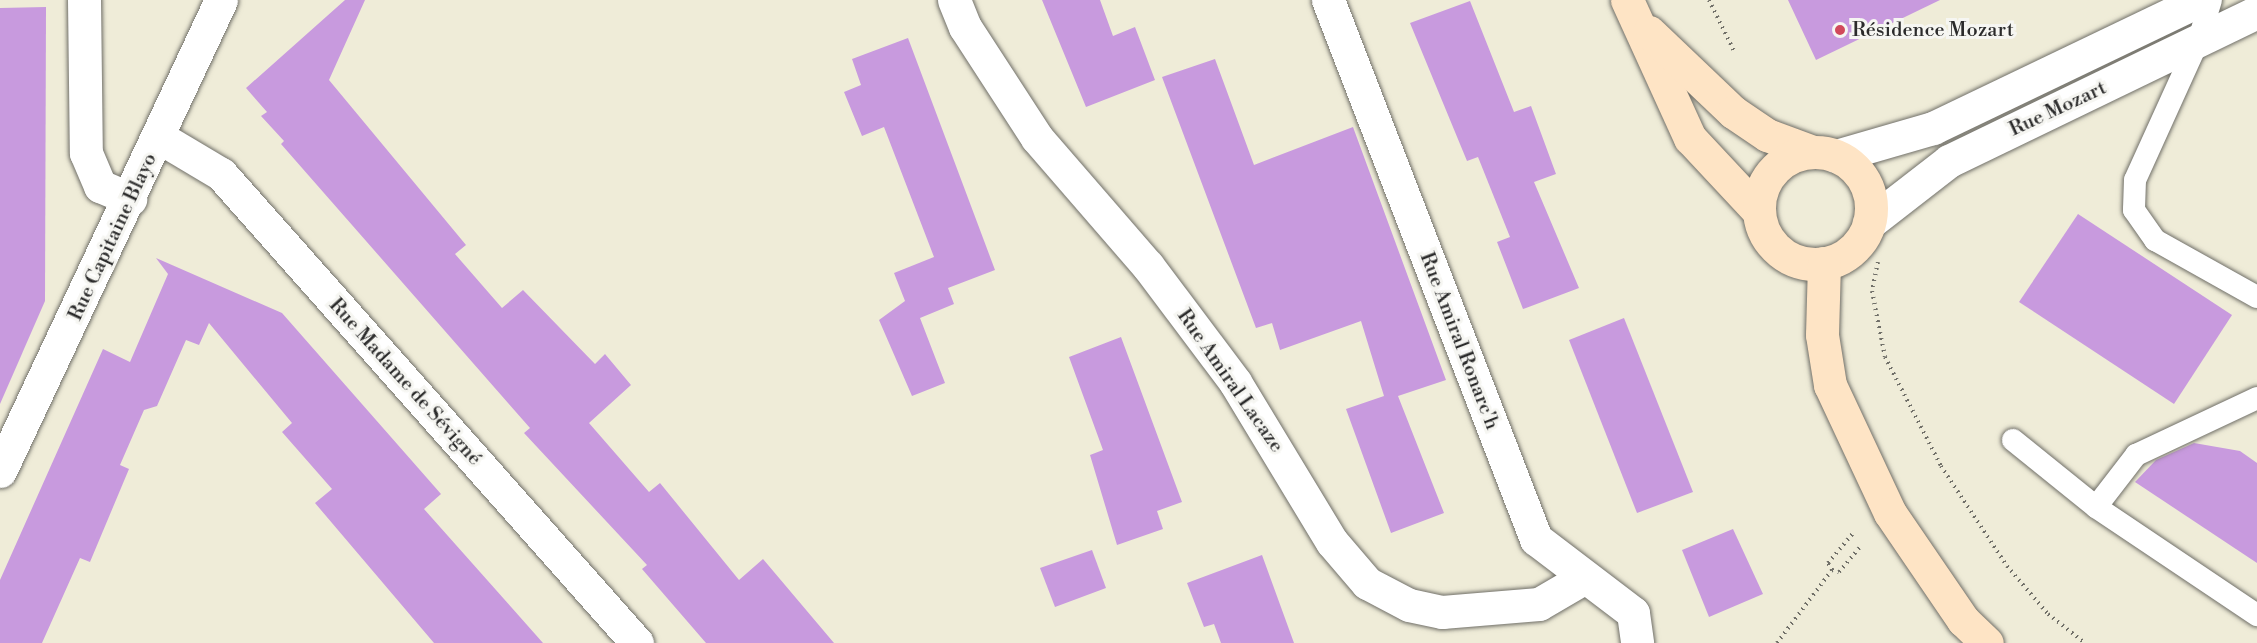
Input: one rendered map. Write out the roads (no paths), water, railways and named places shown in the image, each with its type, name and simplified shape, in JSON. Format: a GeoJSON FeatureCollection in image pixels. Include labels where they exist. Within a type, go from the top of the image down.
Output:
{"type":"FeatureCollection","features":[{"type":"Feature","properties":{"kind":"main road"},"geometry":{"type":"LineString","coordinates":[[1634,13],[1733,112],[1767,135],[1825,154],[1850,164],[1868,190],[1869,223],[1852,249],[1824,263],[1809,264],[1781,252],[1762,228],[1760,212],[1765,183],[1773,171],[1791,158],[1825,154]]}},
{"type":"Feature","properties":{"kind":"main road"},"geometry":{"type":"LineString","coordinates":[[1634,13],[1690,138],[1760,212]]}},
{"type":"Feature","properties":{"kind":"main road"},"geometry":{"type":"LineString","coordinates":[[1824,263],[1822,335],[1830,385],[1890,513],[1963,620],[1987,643]]}},
{"type":"Feature","properties":{"kind":"street"},"geometry":{"type":"LineString","coordinates":[[84,0],[86,153],[100,186],[130,199]]}},
{"type":"Feature","properties":{"kind":"street","name":"Rue Capitaine Blayo"},"geometry":{"type":"LineString","coordinates":[[0,471],[130,199],[221,0]]}},
{"type":"Feature","properties":{"kind":"street","name":"Rue Amiral Lacaze"},"geometry":{"type":"LineString","coordinates":[[954,0],[965,27],[1037,138],[1148,266],[1228,373],[1332,542],[1367,583],[1409,604],[1442,612],[1539,604],[1582,579]]}},
{"type":"Feature","properties":{"kind":"street","name":"Rue Amiral Ronarc'h"},"geometry":{"type":"LineString","coordinates":[[1328,0],[1536,539],[1582,579],[1633,613],[1636,643]]}},
{"type":"Feature","properties":{"kind":"street","name":"Rue Mozart"},"geometry":{"type":"LineString","coordinates":[[1825,154],[1933,128],[2200,0]]}},
{"type":"Feature","properties":{"kind":"street","name":"Rue Mozart"},"geometry":{"type":"LineString","coordinates":[[1869,223],[1949,161],[2257,12]]}},
{"type":"Feature","properties":{"kind":"street","name":"Rue Madame de Sévigné"},"geometry":{"type":"LineString","coordinates":[[159,137],[221,174],[637,643]]}},
{"type":"Feature","properties":{"kind":"lane"},"geometry":{"type":"LineString","coordinates":[[2211,0],[2199,39],[2134,180],[2134,210],[2155,240],[2257,297]]}},
{"type":"Feature","properties":{"kind":"lane"},"geometry":{"type":"LineString","coordinates":[[2096,507],[2136,455],[2257,398]]}},
{"type":"Feature","properties":{"kind":"lane"},"geometry":{"type":"LineString","coordinates":[[2013,440],[2096,507],[2257,615]]}},
{"type":"Feature","properties":{"kind":"place","name":"Résidence Mozart"},"geometry":{"type":"Point","coordinates":[1840,30]}}]}
